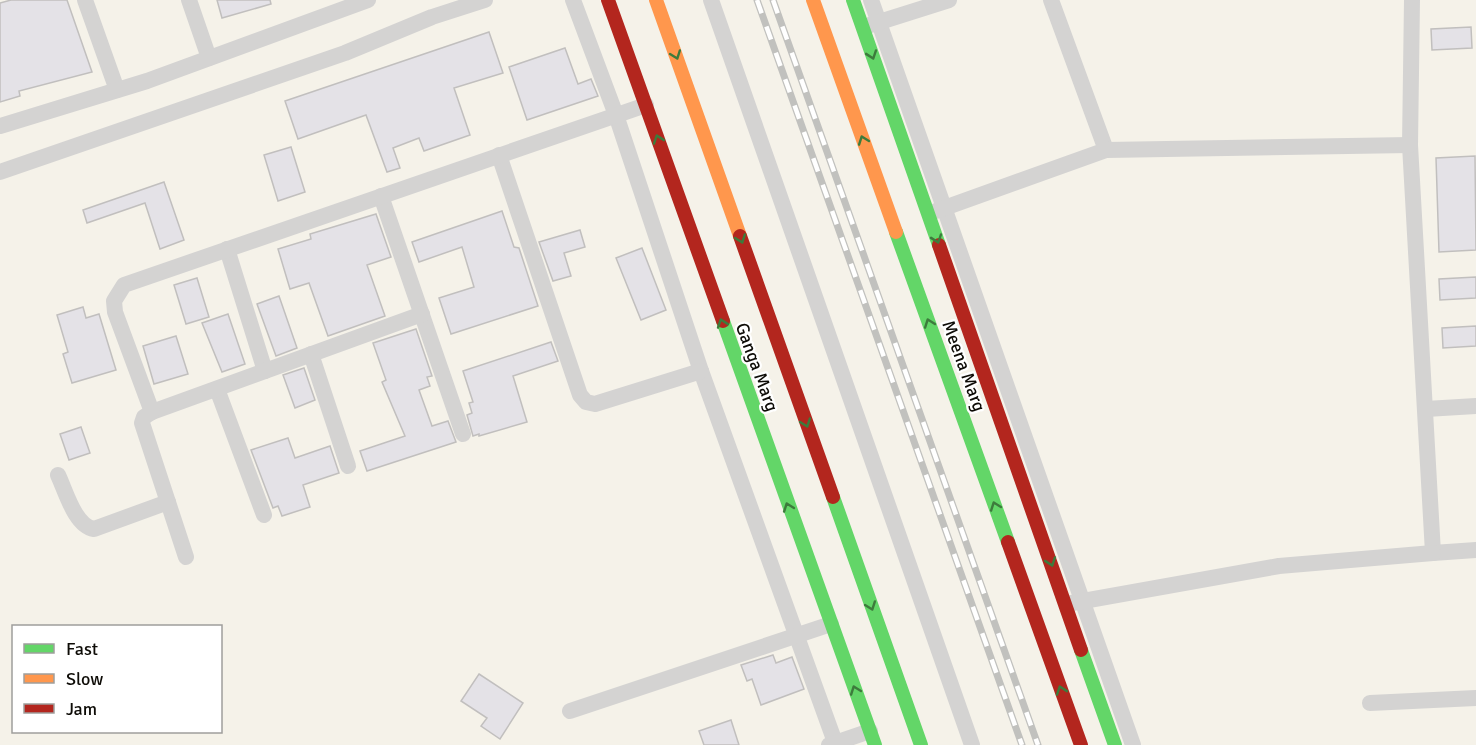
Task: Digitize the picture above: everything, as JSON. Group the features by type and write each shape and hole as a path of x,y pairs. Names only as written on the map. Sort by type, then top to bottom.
{"street":[{"path":"86,0 117,90"},
{"path":"189,0 209,58"},
{"path":"0,126 117,90 368,0"},
{"path":"573,0 616,115 700,370 833,744 872,738"},
{"name":"Ganga Marg","path":"609,0 872,738"},
{"name":"Ganga Marg","path":"656,0 921,745"},
{"path":"711,0 972,745"},
{"name":"Meena Marg","path":"813,0 827,39 911,221 1066,604 1115,745"},
{"name":"Meena Marg","path":"853,0 863,27 911,221 1081,745"},
{"path":"871,0 1133,745"},
{"path":"827,39 949,0"},
{"path":"1051,0 1107,150"},
{"path":"1412,0 1410,145 1433,553"},
{"path":"0,172 345,53 432,17 481,1"},
{"path":"152,412 115,312 114,301 124,285 646,105"},
{"path":"911,221 1107,150 1410,145"},
{"path":"499,155 580,395 586,402 595,404 700,370"},
{"path":"381,196 463,434"},
{"path":"227,249 265,371"},
{"path":"186,557 142,423 144,417 152,412 422,314"},
{"path":"311,354 348,466"},
{"path":"217,389 264,514"},
{"path":"1426,409 1476,406"},
{"path":"58,475 80,522 86,528 94,529 168,502"},
{"path":"1066,604 1279,566 1476,550"},
{"path":"570,711 831,624"},
{"path":"1370,703 1476,698"}],"building":[{"path":"11,0 67,0 92,72 19,91 20,96 0,102 0,3"},
{"path":"217,0 270,0 271,4 222,18"},
{"path":"1471,27 1472,48 1432,50 1431,29"},
{"path":"489,32 503,73 454,88 470,135 424,151 419,138 393,148 400,168 387,172 366,115 298,139 285,101"},
{"path":"565,48 578,84 591,79 598,96 527,120 509,67"},
{"path":"291,147 305,192 278,201 264,155"},
{"path":"1475,156 1476,250 1439,252 1436,158"},
{"path":"164,182 184,240 160,249 145,203 87,223 83,210"},
{"path":"502,211 514,247 519,248 538,306 451,334 439,298 474,287 462,247 419,262 412,242"},
{"path":"376,214 391,257 367,265 385,316 328,336 309,283 290,289 278,249 311,239 310,234"},
{"path":"580,230 585,247 564,253 571,276 553,281 539,242"},
{"path":"642,248 666,310 641,320 616,258"},
{"path":"1476,277 1476,298 1440,300 1439,279"},
{"path":"197,278 209,317 186,324 174,285"},
{"path":"279,296 297,348 276,356 257,304"},
{"path":"83,307 86,318 99,314 116,370 72,383 63,354 68,352 57,315"},
{"path":"228,314 245,364 222,372 202,323"},
{"path":"1476,326 1476,346 1443,348 1442,328"},
{"path":"416,329 432,376 427,377 430,386 419,390 432,426 448,421 456,442 367,471 360,451 405,436 382,382 386,380 373,343"},
{"path":"176,336 188,374 154,384 143,346"},
{"path":"551,342 558,361 513,376 527,422 473,436 467,415 472,413 469,403 473,402 463,371"},
{"path":"304,368 315,400 295,408 283,375"},
{"path":"81,427 90,453 69,460 60,434"},
{"path":"288,438 295,458 330,446 339,473 303,485 310,507 282,516 278,506 273,508 251,450"},
{"path":"773,655 776,663 792,657 804,689 761,705 752,679 747,681 741,665"},
{"path":"479,674 523,703 500,739 481,726 487,718 461,701"},
{"path":"731,720 739,745 704,745 699,731"}],"railway":[{"path":"757,0 1022,745"},
{"path":"773,0 1038,745"}],"traffic: fast":[{"path":"853,0 939,245"},
{"path":"896,232 1008,542"},
{"path":"723,321 875,745"},
{"path":"833,497 921,745"},
{"path":"1081,650 1115,745"}],"traffic: slow":[{"path":"656,0 740,236"},
{"path":"813,0 896,232"}],"traffic: jam":[{"path":"608,0 723,321"},
{"path":"740,236 833,497"},
{"path":"939,245 1081,650"},
{"path":"1008,542 1081,745"}]}
